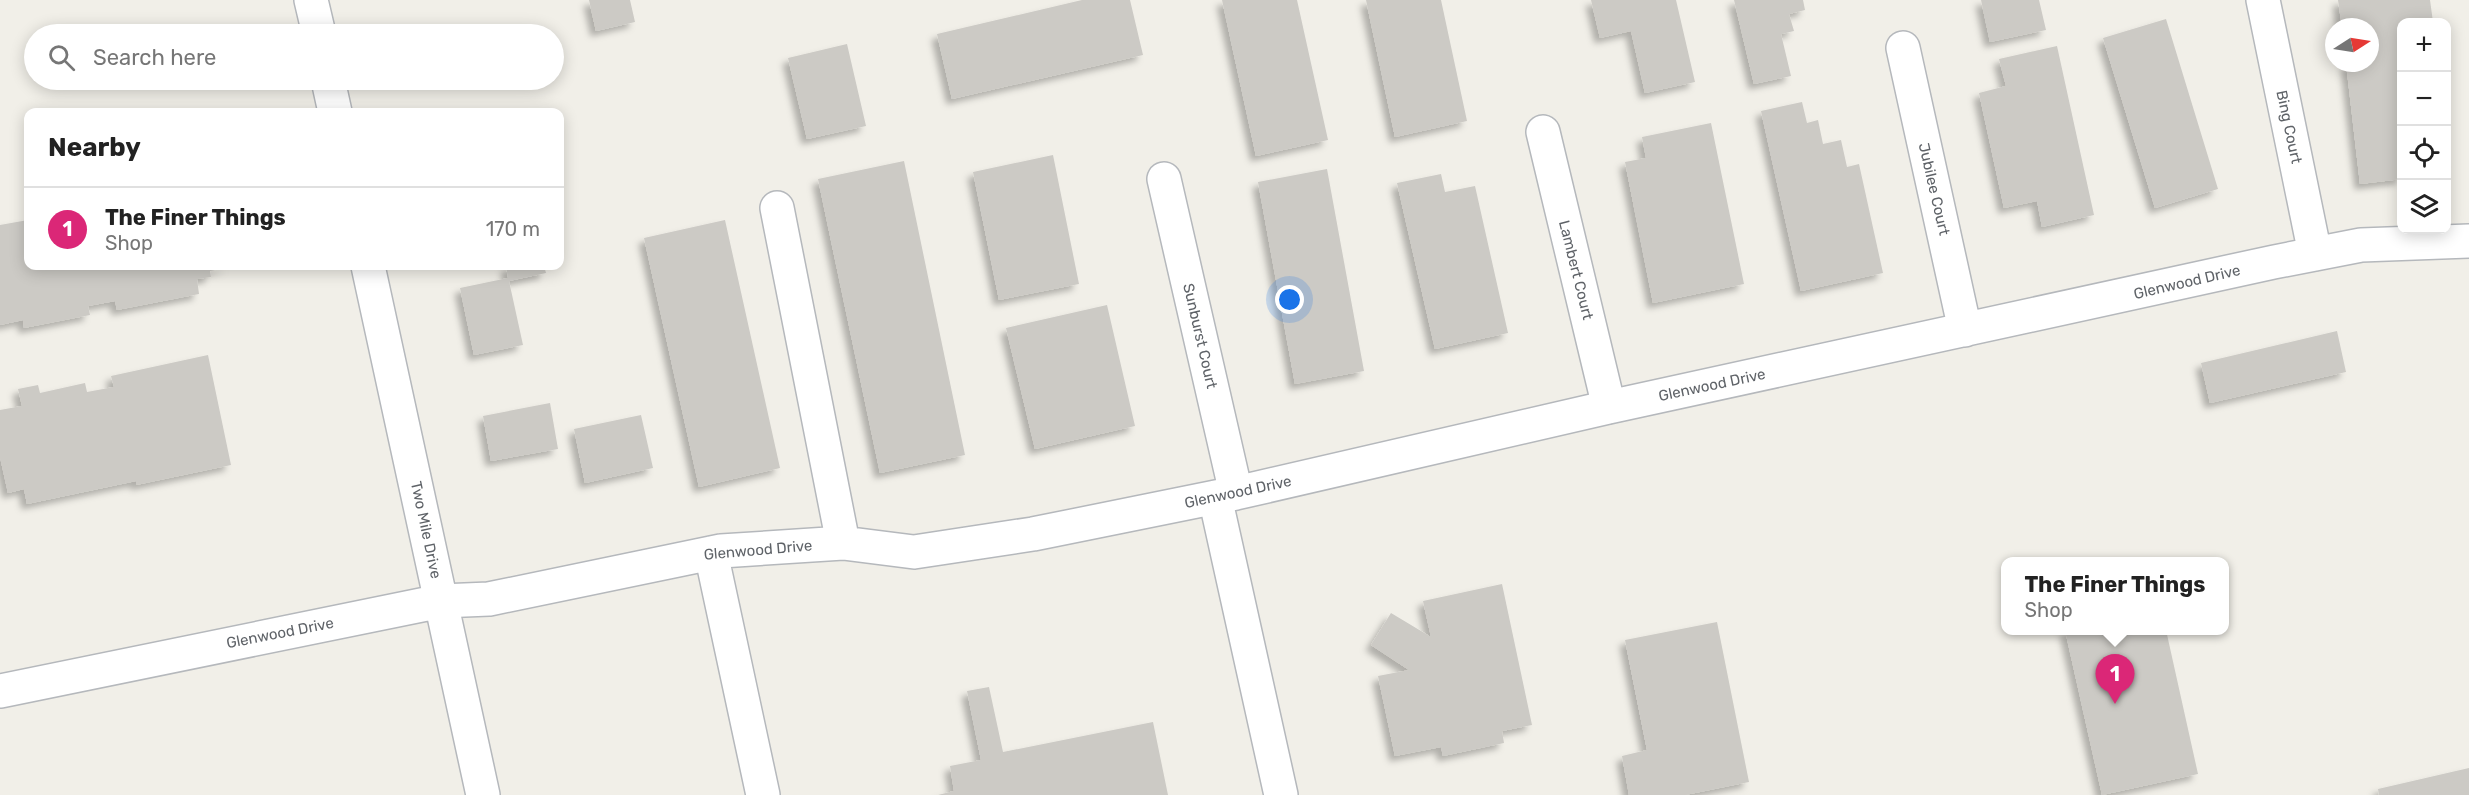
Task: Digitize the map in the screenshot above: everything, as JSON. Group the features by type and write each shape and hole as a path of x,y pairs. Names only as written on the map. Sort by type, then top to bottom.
{"street":[{"path":"311,0 317,24"},
{"name":"Bing Court","path":"2263,0 2315,254"},
{"name":"Jubilee Court","path":"1903,48 1965,330"},
{"path":"330,90 334,108"},
{"name":"Lambert Court","path":"1543,132 1609,407"},
{"name":"Sunburst Court","path":"1164,179 1226,495 1281,795"},
{"path":"777,208 843,543"},
{"name":"Glenwood Drive","path":"0,691 441,601 489,599 711,553 843,543 914,552 1034,534 1226,495 1609,407 2315,254 2361,245 2469,241"},
{"name":"Two Mile Drive","path":"369,270 483,795"},
{"path":"711,553 763,795"}],"building":[{"path":"589,0 630,0 635,22 596,31"},
{"path":"1082,0 1130,0 1143,55 952,99 937,34"},
{"path":"1222,0 1297,0 1328,140 1256,156"},
{"path":"1366,0 1441,0 1467,121 1395,137"},
{"path":"1591,0 1676,0 1695,82 1645,93 1631,31 1600,38"},
{"path":"1734,0 1803,0 1805,10 1789,14 1794,31 1781,34 1791,76 1754,84"},
{"path":"1981,0 2039,0 2046,30 1990,42"},
{"path":"2338,0 2430,0 2432,18 2397,18 2397,180 2360,184 2347,72 2379,72 2379,18 2341,18"},
{"path":"2166,19 2218,189 2155,208 2103,38"},
{"path":"847,44 866,126 807,139 788,58"},
{"path":"2057,46 2094,215 2042,227 2037,201 2004,208 1979,93 2006,86 1999,59"},
{"path":"1802,102 1807,123 1818,120 1823,144 1841,140 1847,167 1859,164 1883,273 1801,291 1761,111"},
{"path":"1711,123 1744,284 1653,303 1625,162 1646,158 1642,137"},
{"path":"1053,155 1079,284 999,300 973,172"},
{"path":"904,161 965,455 880,473 818,179"},
{"path":"1327,169 1364,371 1295,384 1258,182"},
{"path":"1441,174 1445,192 1475,186 1508,333 1435,349 1397,183"},
{"path":"725,220 780,468 699,487 644,238"},
{"path":"24,221 24,270 215,270 210,271 211,277 197,279 199,294 117,310 115,301 88,306 90,315 24,328 23,320 0,325 0,225"},
{"path":"507,270 545,270 546,273 509,281 523,345 474,355 460,288 508,278"},
{"path":"1107,305 1135,426 1035,449 1006,328"},
{"path":"2337,331 2346,372 2210,403 2201,363"},
{"path":"208,355 231,465 136,485 136,481 27,504 24,489 8,493 0,457 0,410 22,406 18,389 38,385 40,393 85,383 87,392 114,387 111,376"},
{"path":"550,403 558,449 491,461 483,416"},
{"path":"641,415 653,468 585,483 574,429"},
{"path":"1502,584 1532,725 1502,731 1504,743 1443,756 1441,747 1395,756 1378,676 1409,670 1371,645 1391,613 1431,637 1423,601"},
{"path":"1717,622 1749,782 1685,795 1629,795 1622,756 1647,750 1625,640"},
{"path":"2066,635 2167,635 2198,774 2102,795"},
{"path":"989,687 1003,752 1153,722 1168,795 938,795 954,791 950,766 981,760 967,691"},
{"path":"2469,768 2469,795 2379,795 2378,789"}],"place":[{"name":"The Finer Things","path":"2115,704"}]}
